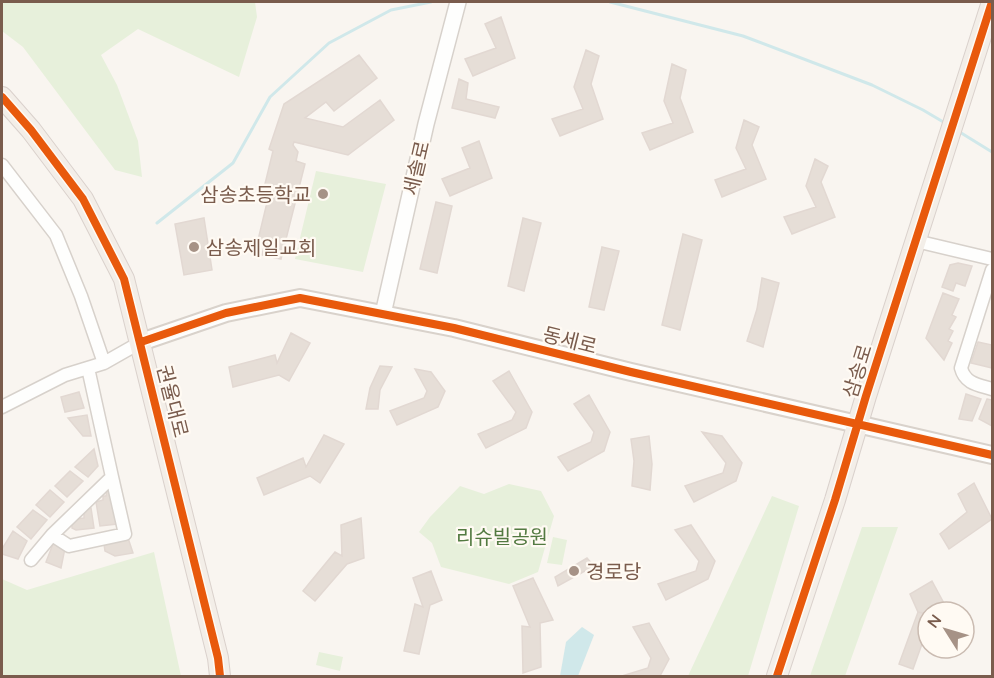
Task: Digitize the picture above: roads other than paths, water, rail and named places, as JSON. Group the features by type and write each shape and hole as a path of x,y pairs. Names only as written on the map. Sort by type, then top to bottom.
{"main road":[{"name":"삼송로","path":"777,676 993,2"},
{"name":"권율대로","path":"2,97 31,130 83,199 124,279 213,636 220,676"},
{"name":"동세로","path":"141,342 226,313 300,298 454,328 993,455"}],"street":[{"name":"세솔로","path":"383,314 426,124 458,2"},
{"path":"2,165 56,235 81,296 104,363"},
{"path":"916,242 993,259"},
{"path":"993,270 962,368 963,374 972,384 993,388"},
{"name":"권율대로","path":"2,407 64,375 104,363 141,342"},
{"path":"52,535 69,546 125,534 88,368"},
{"path":"31,560 52,535 112,477"}],"water":[{"path":"582,627 594,635 578,676 560,676 566,642"}],"waterway":[{"path":"157,223 233,163 270,97 329,43 391,10 431,2"},
{"path":"610,2 743,36 872,85 945,123"},
{"path":"958,131 992,152"}],"place":[{"name":"삼송초등학교","path":"323,194"},
{"name":"삼송제일교회","path":"194,247"},
{"name":"경로당","path":"574,571"}],"park label":[{"name":"리슈빌공원","path":"502,536"}]}
